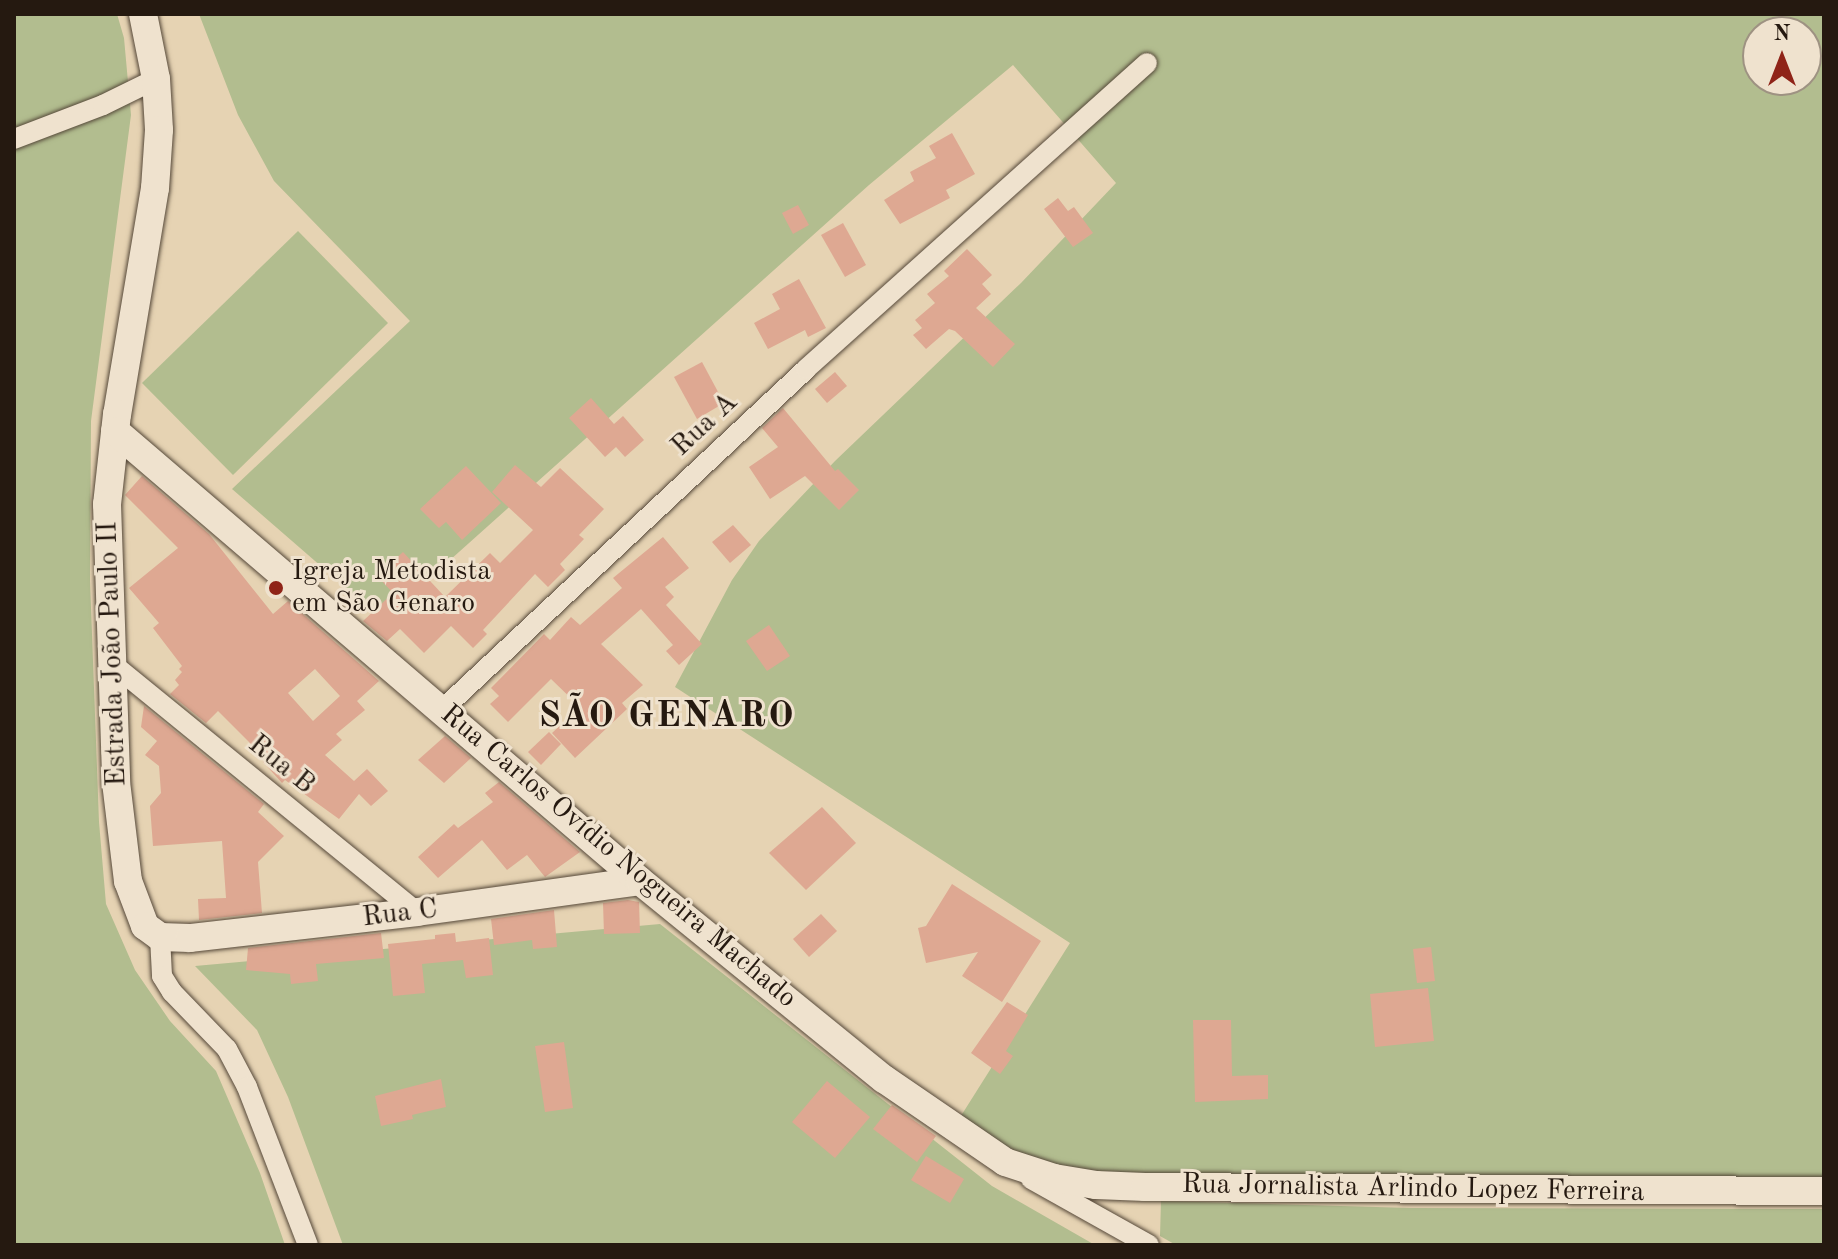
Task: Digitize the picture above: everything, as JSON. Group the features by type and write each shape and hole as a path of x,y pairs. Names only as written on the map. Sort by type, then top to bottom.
{"street":[{"name":"Estrada João Paulo II","path":"143,14 156,79 159,130 155,188 115,431 107,504 109,661 116,782 128,881 145,926 160,937"},
{"name":"Rua A","path":"443,709 806,369 1147,63"},
{"path":"14,139 103,105 156,79"},
{"name":"Rua Carlos Ovídio Nogueira Machado","path":"115,431 640,881 884,1079 1005,1162 1149,1245"},
{"name":"Rua B","path":"109,661 417,912"},
{"name":"Rua C","path":"160,937 190,938 417,912 640,881"},
{"path":"160,937 162,976 172,992 227,1049 252,1100 308,1245"},
{"name":"Rua Jornalista Arlindo Lopez Ferreira","path":"1005,1162 1054,1178 1121,1186 1824,1191"}],"green space":[{"path":"14,14 117,14 124,38 131,115 91,421 90,581 99,822 106,904 135,970 170,1021 216,1071 260,1173 285,1245 14,1245"},
{"path":"199,14 1824,14 1824,1177 1197,1177 1068,1170 1006,1149 959,1119 1070,943 675,687 732,580 759,541 835,461 1021,283 1116,183 1013,65 869,185 383,620 232,489 410,321 274,181 238,115"},
{"path":"298,231 388,323 233,475 142,383"},
{"path":"660,924 992,1186 1095,1245 343,1245 288,1097 257,1030 195,966"},
{"path":"1161,1201 1411,1208 1824,1209 1824,1245 1176,1245 1160,1236"}],"building":[{"path":"952,133 975,174 946,190 950,198 900,224 884,200 914,181 910,172 936,158 929,146"},
{"path":"1058,198 1068,211 1074,207 1093,233 1073,247 1044,209"},
{"path":"798,205 809,225 793,234 782,213"},
{"path":"843,223 866,265 845,277 821,235"},
{"path":"967,249 992,275 982,284 991,294 976,308 1015,344 993,367 955,331 949,329 926,349 913,335 922,328 915,320 935,303 927,294 949,276 944,271"},
{"path":"799,279 826,328 808,337 805,330 768,349 754,323 780,309 772,294"},
{"path":"702,362 724,403 697,419 674,377"},
{"path":"835,372 847,386 827,403 815,389"},
{"path":"591,398 614,424 623,416 644,440 625,457 616,447 605,457 569,418"},
{"path":"783,408 835,471 838,469 859,490 839,510 805,476 770,499 749,467 778,447 762,428"},
{"path":"515,465 541,487 560,468 604,509 579,535 584,539 560,564 565,570 548,587 535,574 483,630 487,634 473,648 451,626 424,653 400,629 387,641 363,621 393,593 377,576 403,552 445,597 490,553 500,563 533,530 492,492"},
{"path":"466,466 501,503 462,540 446,522 439,528 420,509"},
{"path":"142,476 209,534 273,614 288,601 379,681 357,701 365,710 336,734 342,740 325,755 354,781 367,769 388,791 371,806 359,794 339,819 285,780 282,783 263,762 266,759 218,711 206,723 170,694 179,685 175,680 182,672 179,669 182,666 153,628 159,623 129,588 178,548 125,495","holes":["315,669 340,696 313,721 288,693"]},
{"path":"733,525 751,545 730,563 712,542"},
{"path":"663,537 689,568 665,587 674,597 666,605 702,644 679,665 666,651 673,645 641,609 601,644 643,685 622,703 627,709 575,758 552,733 580,707 551,679 508,722 490,704 499,696 491,688 544,634 550,640 571,617 580,625 622,588 613,578"},
{"path":"769,625 790,656 767,671 746,641"},
{"path":"144,706 264,804 258,812 284,836 258,862 262,913 199,920 198,899 226,898 222,841 153,846 150,806 161,793 159,766 145,755 157,741 141,727"},
{"path":"549,732 561,744 541,765 528,752"},
{"path":"445,736 471,758 444,783 418,760"},
{"path":"499,782 580,852 545,877 527,855 507,870 482,840 438,878 418,857 454,824 458,828 493,802 485,793"},
{"path":"822,807 856,843 806,890 769,853"},
{"path":"952,884 1041,941 1002,1002 962,976 978,952 926,963 918,928 926,926"},
{"path":"639,902 640,933 604,934 603,903"},
{"path":"554,910 557,947 533,949 532,940 494,945 491,919"},
{"path":"821,914 837,931 809,957 793,939"},
{"path":"381,933 384,958 316,964 318,981 291,984 290,974 246,970 248,948"},
{"path":"455,933 456,942 489,938 493,975 466,978 463,960 422,964 425,993 393,996 388,944 435,939 435,935"},
{"path":"1431,947 1435,981 1417,983 1413,949"},
{"path":"1428,988 1434,1041 1375,1047 1370,994"},
{"path":"1007,1002 1028,1015 1006,1051 1013,1056 1000,1074 971,1053"},
{"path":"1193,1020 1231,1020 1232,1076 1268,1075 1268,1099 1195,1102"},
{"path":"564,1042 573,1108 545,1112 535,1046"},
{"path":"441,1079 446,1107 381,1126 375,1096"},
{"path":"827,1081 870,1117 835,1158 792,1122"},
{"path":"892,1105 936,1136 917,1162 873,1129"},
{"path":"926,1156 964,1179 950,1203 911,1180"}],"place":[{"name":"Igreja Metodista em São Genaro","path":"276,588"}],"district":[{"name":"SÃO GENARO","path":"667,718"}]}
